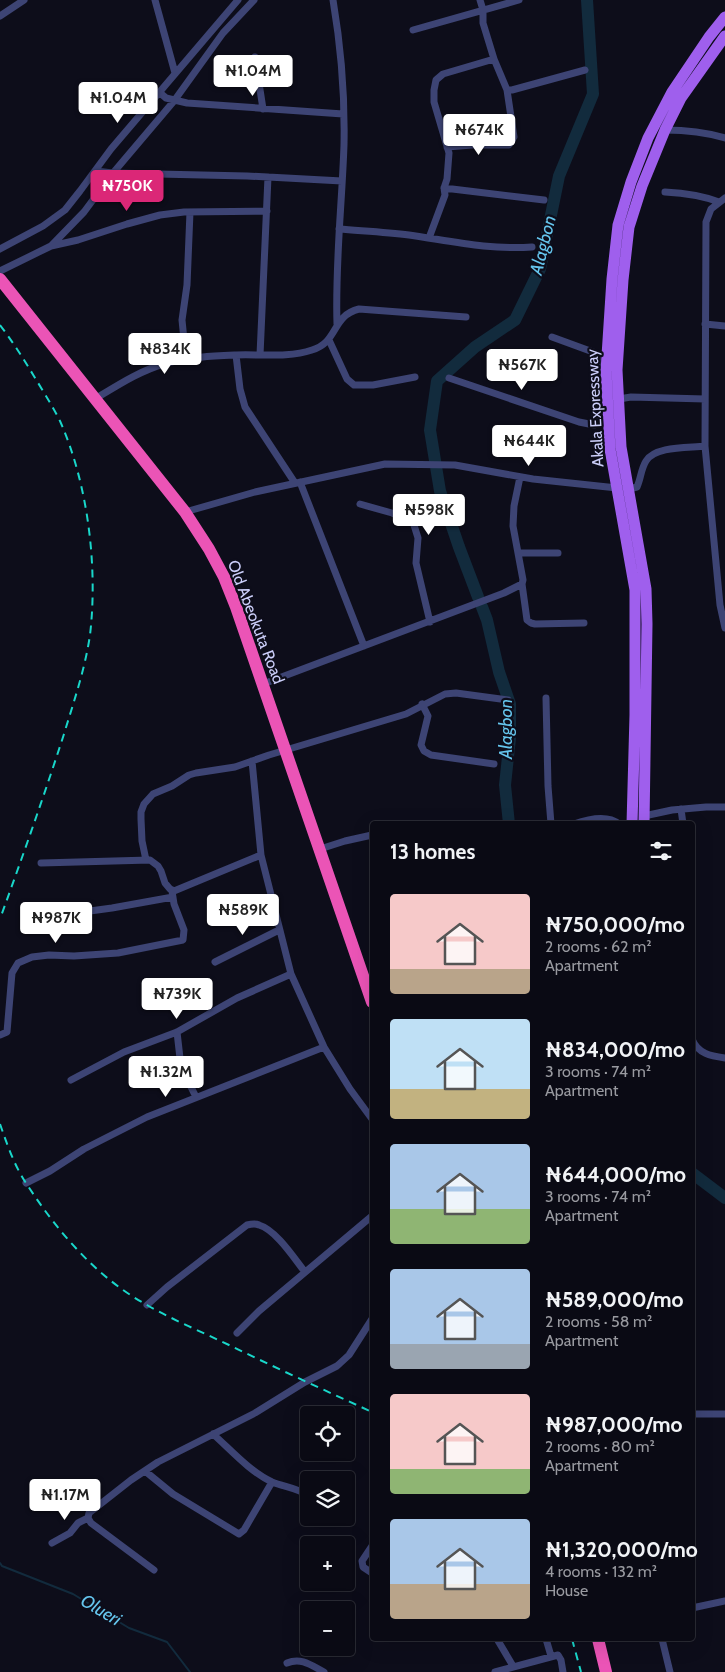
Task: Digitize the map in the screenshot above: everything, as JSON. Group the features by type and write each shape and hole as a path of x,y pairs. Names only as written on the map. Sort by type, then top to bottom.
{"highway":[{"name":"Old Abeokuta Road","path":"0,279 185,512 209,549 224,577 286,750 370,996"},
{"path":"598,1641 606,1672"}],"main road":[{"name":"Akala Expressway","path":"632,821 635,715 635,590 623,488 617,370 618,225 631,182 648,138 672,92 725,17"},
{"name":"Akala Expressway","path":"644,820 646,589 623,488 610,449 606,371 617,280 629,227 642,186 665,130 682,98 725,36"}],"street":[{"path":"0,16 24,0"},
{"path":"155,0 175,73"},
{"path":"0,248 43,226 56,217 80,191 111,149 238,0"},
{"path":"51,246 84,212 113,173 174,100 223,33 254,0"},
{"path":"333,0 342,71 343,114 342,182 336,294 337,324"},
{"path":"447,147 509,145 514,138 507,90 494,59 483,23 483,10 480,0"},
{"path":"413,30 519,0"},
{"path":"255,57 263,109"},
{"path":"428,238 444,195 449,153 434,102 436,80 443,74 494,59"},
{"path":"507,90 585,70"},
{"path":"159,92 166,98 187,103 343,114"},
{"path":"665,130 691,131 725,138"},
{"path":"95,170 113,173 268,177 342,182"},
{"path":"260,355 268,177"},
{"path":"444,188 544,200"},
{"path":"665,192 687,193 722,200"},
{"path":"722,200 711,208 706,222 704,446 725,628"},
{"path":"0,271 51,246 170,213 267,211"},
{"path":"186,360 182,320 187,285 190,212"},
{"path":"340,229 407,234 507,249 532,247"},
{"path":"95,398 128,379 168,362 236,355 288,355 311,351 329,340 337,324 346,313 359,309 466,317"},
{"path":"705,324 725,326"},
{"path":"552,337 593,352 597,356 597,402 594,425"},
{"path":"329,340 347,379 354,385 372,385 415,377"},
{"path":"236,355 240,389 245,407 298,483 364,646"},
{"path":"449,378 579,422 609,427"},
{"path":"619,399 631,397 705,399"},
{"path":"185,512 238,496 385,464 455,465 520,477 623,488 637,486 647,459 656,452 704,446"},
{"path":"520,477 513,520 527,620 535,624 584,623"},
{"path":"360,504 392,513 411,521 414,525 418,538 416,563 430,622"},
{"path":"518,553 558,553"},
{"path":"263,684 430,622 522,584"},
{"path":"146,860 142,840 141,812 144,804 153,794 196,773 235,767 406,714 422,704 450,693 508,700"},
{"path":"546,698 551,821"},
{"path":"422,704 428,716 422,745 424,751 431,754 494,764"},
{"path":"252,761 261,855 291,974 324,1047 350,1089 370,1116"},
{"path":"644,820 681,809 725,808"},
{"path":"681,809 683,821"},
{"path":"583,821 606,818 617,821"},
{"path":"320,849 370,835"},
{"path":"68,914 112,908 172,894 261,855"},
{"path":"0,1035 7,1032 12,973 18,963 40,956 118,952 181,941 184,938 184,930 172,894 158,866 150,860 41,863"},
{"path":"215,962 280,930"},
{"path":"71,1080 124,1052 177,1032 237,998 291,974"},
{"path":"177,1032 181,1067 196,1097"},
{"path":"695,1044 703,1053 725,1058"},
{"path":"26,1183 84,1149 147,1117 324,1047"},
{"path":"237,1333 258,1311 370,1218"},
{"path":"147,1305 247,1225 259,1225 274,1234 305,1272"},
{"path":"52,1543 70,1533 78,1523 88,1518 89,1513 94,1508 158,1462 255,1413 305,1382 337,1366 348,1355 370,1322"},
{"path":"695,1414 725,1414"},
{"path":"213,1434 258,1474 272,1482 300,1490"},
{"path":"145,1471 173,1494 239,1534 244,1530 272,1482"},
{"path":"88,1518 91,1523 154,1570"},
{"path":"370,1549 362,1562 363,1567 370,1572"},
{"path":"695,1607 725,1601"},
{"path":"499,1641 513,1666"},
{"path":"547,1641 551,1656"},
{"path":"662,1641 670,1672"},
{"path":"495,1672 558,1655 560,1656 563,1672"},
{"path":"287,1663 299,1660 324,1672"}],"waterway":[{"name":"Alagbon","path":"478,597 440,491 430,430 437,381 475,347 515,320 540,269 559,176 593,94 587,0"},
{"name":"Alagbon","path":"482,607 487,620 499,672 510,704 510,738 505,785 509,821"},
{"name":"Alagbon","path":"695,1175 725,1198"},
{"name":"Olueri","path":"0,1563 2,1566 73,1594 129,1628 167,1642 190,1672"}],"railway":[{"path":"0,325 52,406 70,445 78,471 89,526 93,582 90,635 79,685 49,780 0,919"},
{"path":"0,1124 18,1169 38,1201 79,1252 111,1281 128,1294 167,1316 370,1411"},
{"path":"573,1641 581,1672"}]}
